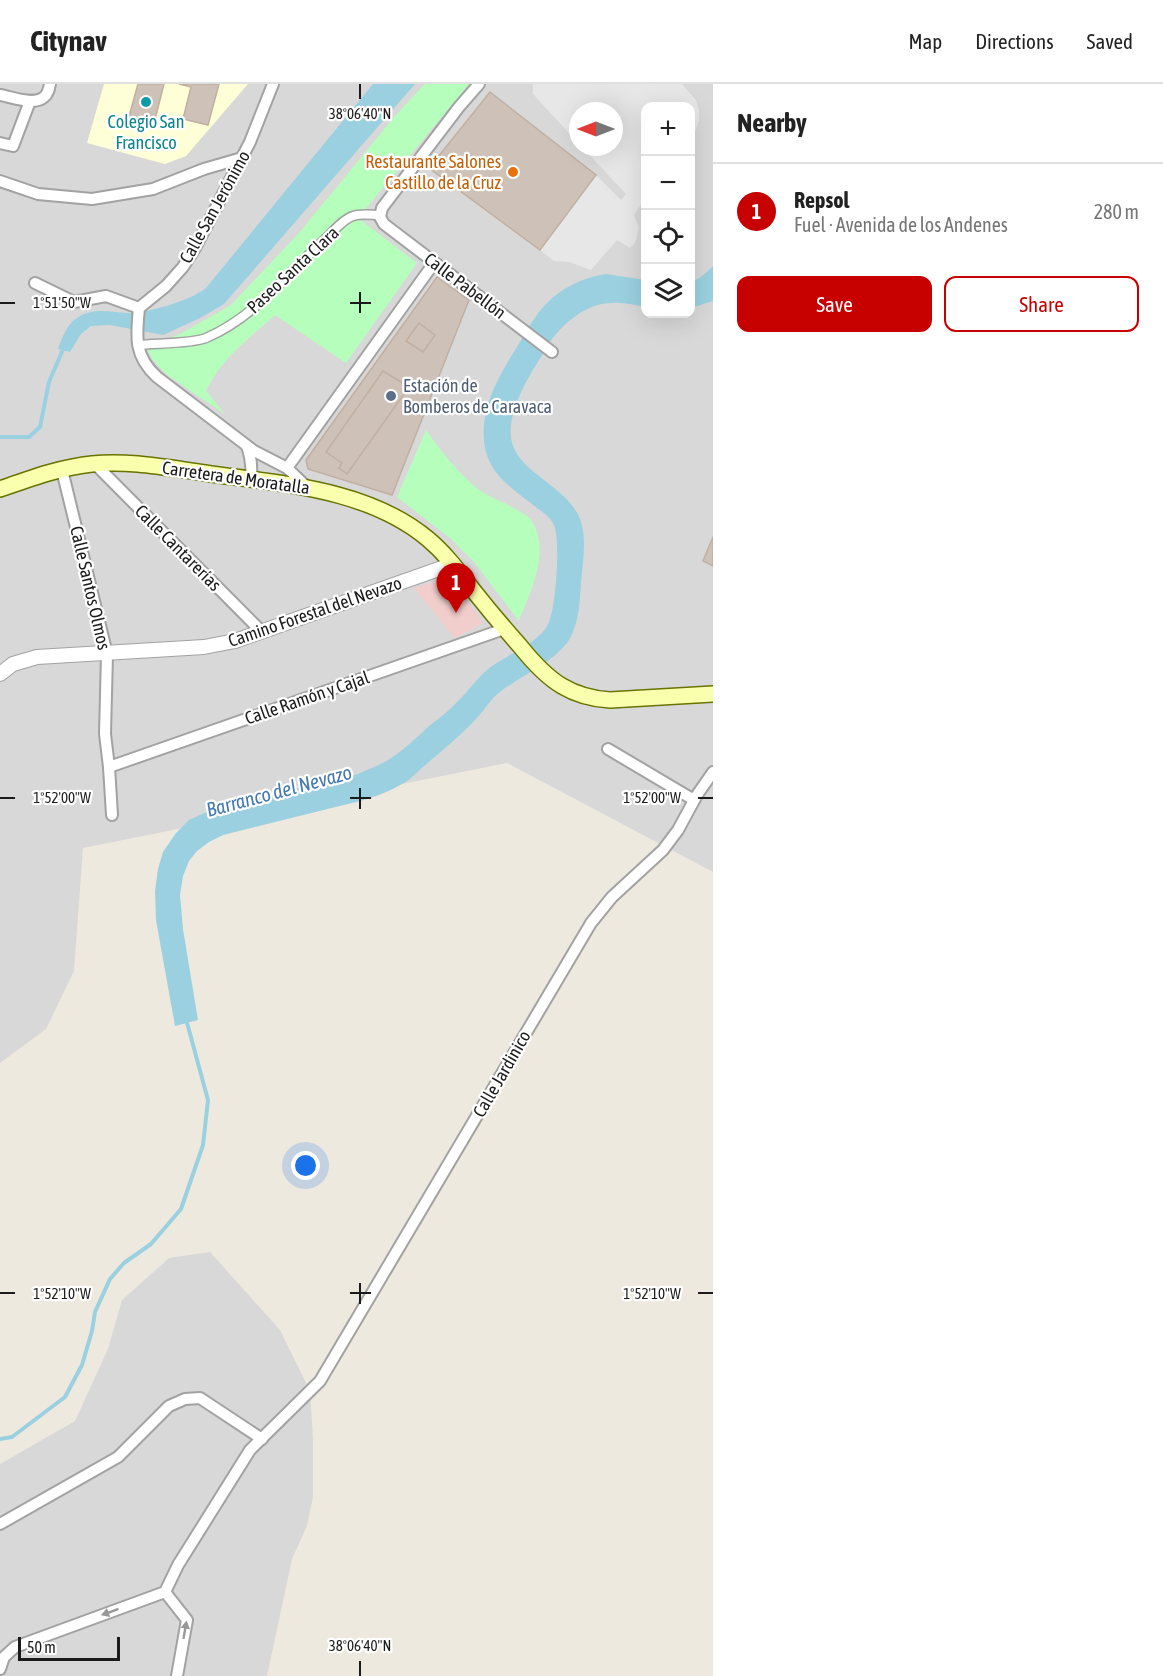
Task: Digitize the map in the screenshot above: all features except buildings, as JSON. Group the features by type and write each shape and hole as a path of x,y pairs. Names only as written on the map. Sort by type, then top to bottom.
{"main road":[{"name":"Carretera de Moratalla","path":"0,489 94,463 140,465 251,476 361,502 392,516 428,539 453,564 508,633 548,676 562,686 576,693 602,699 622,700 713,694"}],"street":[{"path":"0,95 30,101 40,100 46,96 50,84"},
{"name":"Calle San Jerónimo","path":"139,310 166,286 183,267 195,248 250,142 273,84"},
{"path":"380,216 382,208 459,106 479,84"},
{"path":"0,143 13,147 30,101"},
{"path":"0,181 38,194 92,199 153,189 204,169 242,158"},
{"name":"Paseo Santa Clara","path":"138,345 204,339 242,317 274,290 315,248 351,216 365,214 380,216"},
{"name":"Calle Pabellón","path":"380,216 384,224 552,352"},
{"path":"287,468 434,263"},
{"path":"35,283 74,302 106,296 139,310 138,345 142,360 149,370 247,446 287,468 309,489"},
{"path":"247,446 251,476"},
{"path":"251,476 255,463 269,459"},
{"name":"Calle Cantarerías","path":"94,463 262,632"},
{"path":"276,483 289,481 291,474 287,468"},
{"name":"Calle Santos Olmos","path":"62,470 107,654 105,734 112,815"},
{"name":"Camino Forestal del Nevazo","path":"0,674 13,664 28,659 204,647 234,641 453,564"},
{"name":"Calle Ramón y Cajal","path":"109,767 508,633"},
{"path":"608,748 694,800"},
{"name":"Calle Jardinico","path":"165,1592 178,1565 250,1450 320,1381 591,923 612,897 663,850 678,830 694,800 713,772"},
{"path":"0,1524 118,1457 169,1406 185,1399 200,1398 262,1439"},
{"path":"0,1669 4,1657 15,1647 165,1592 187,1620 177,1676"}],"shaded area":[{"path":"0,84 713,84 713,872 507,763 83,848 74,971 46,1029 0,1063"},
{"path":"104,84 248,84 186,156 165,164 87,143"},
{"path":"533,84 682,84 696,100 699,120 695,131 695,102 641,102 641,205 634,215 639,228 635,243 630,248 617,240 591,270 569,262 554,261 540,250 596,175 621,200 626,194 590,156 623,156 623,102 569,102 569,133 533,94"},
{"path":"451,577 483,623 455,638 414,588"},
{"path":"210,1252 280,1330 310,1391 313,1497 307,1526 292,1559 267,1676 0,1676 0,1464 75,1421 108,1349 122,1300 169,1258"}],"green space":[{"path":"425,84 469,84 358,218 417,263 346,363 275,315 228,358 206,391 225,414 167,375 152,359 147,348 182,333 231,305 299,233 395,116"},
{"path":"426,430 448,460 474,486 523,513 533,523 540,547 539,560 533,585 519,621 474,562 450,538 397,497"}],"water":[{"path":"373,84 415,84 224,304 163,335 110,325 91,326 81,334 70,352 58,349 73,321 89,312 146,311 180,302 206,288"},
{"path":"713,266 713,301 695,307 695,280"},
{"path":"606,274 641,279 641,306 620,303 594,306 578,314 564,326 552,339 524,386 513,412 511,425 511,438 522,461 574,507 582,526 584,550 579,606 571,636 551,659 494,697 462,733 405,782 387,792 360,801 223,835 197,851 189,861 183,876 180,895 183,929 198,1020 175,1026 156,920 155,891 163,852 176,833 189,820 213,809 358,774 383,763 401,751 451,708 488,669 538,637 549,622 554,603 556,575 555,528 548,516 507,484 494,469 486,452 484,422 498,380 535,317 552,298 573,284"}],"waterway":[{"path":"0,437 29,437 40,427 49,382 64,347"},
{"name":"Barranco del Nevazo","path":"0,1439 12,1437 65,1397 82,1365 95,1312 110,1279 124,1263 151,1244 181,1209 203,1145 208,1100 186,1019"}],"place":[{"name":"Colegio San Francisco","path":"146,102"},
{"name":"Restaurante Salones Castillo de la Cruz","path":"513,172"},
{"name":"Estación de Bomberos de Caravaca","path":"391,396"},
{"name":"Repsol","path":"456,613"}]}
